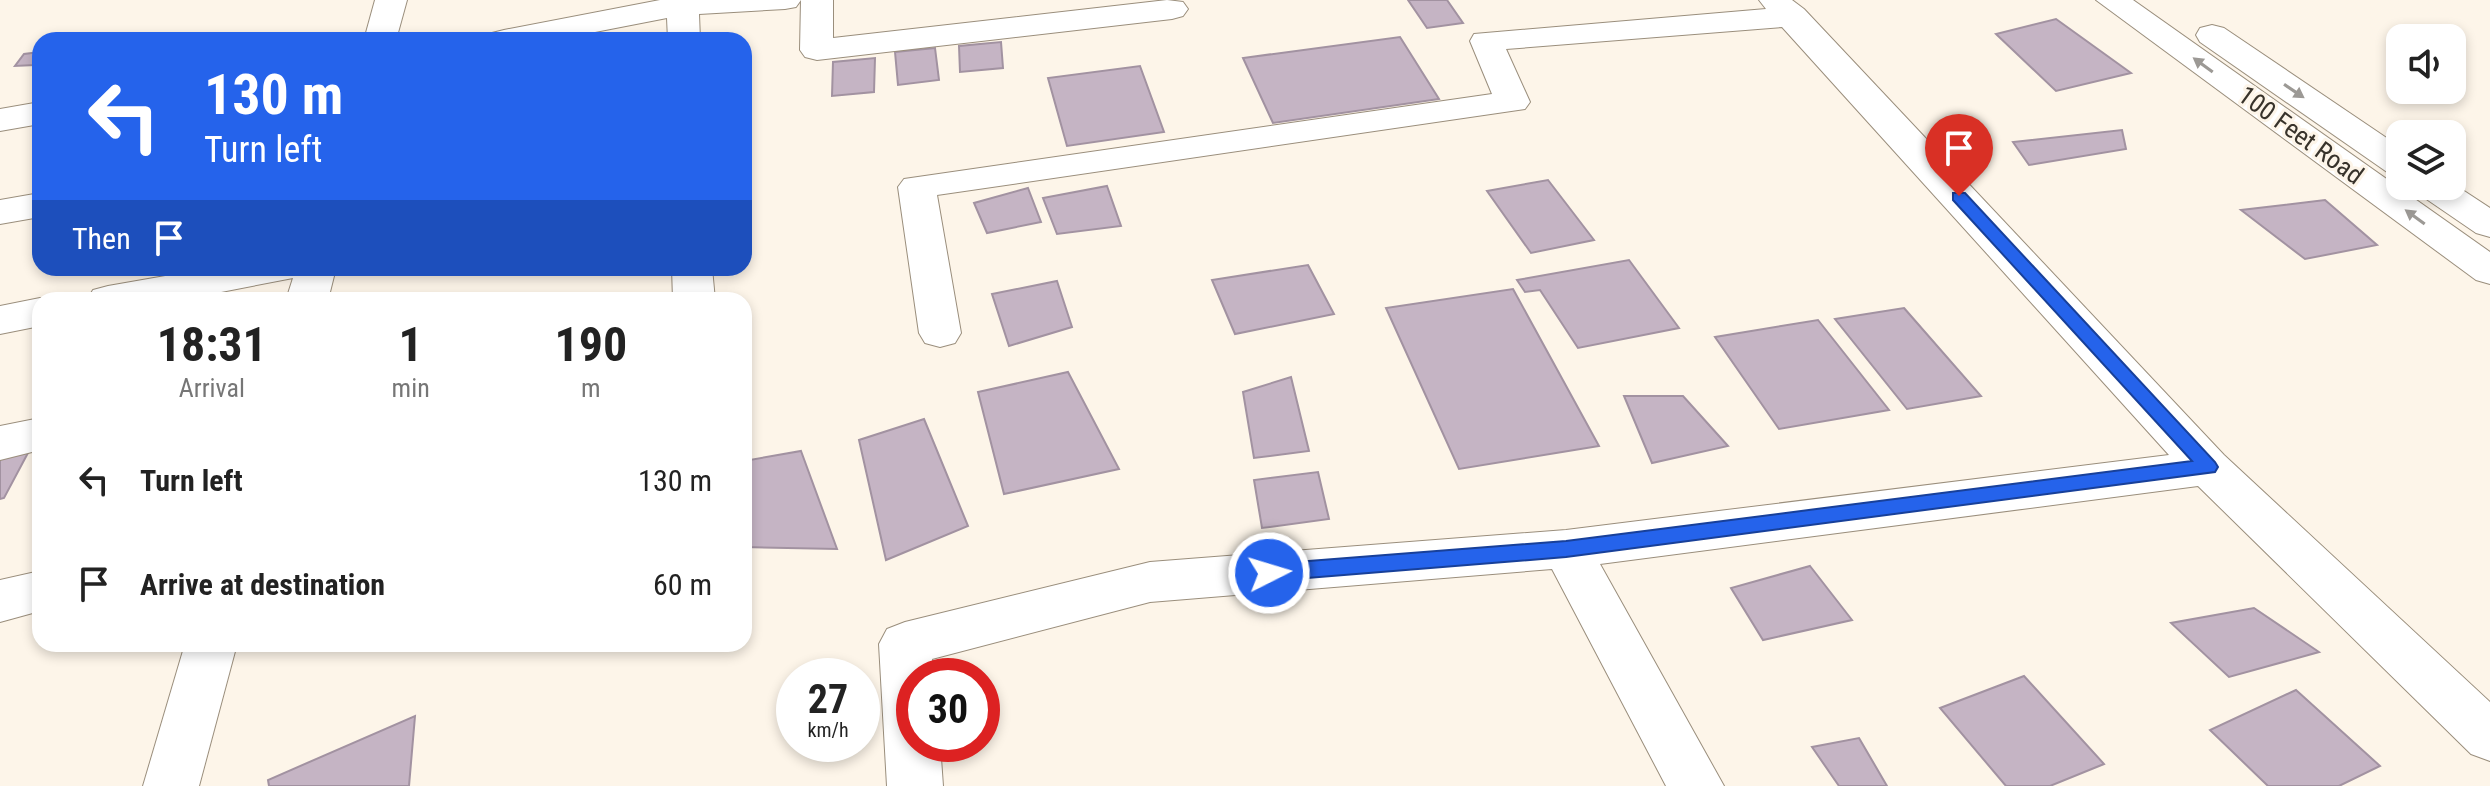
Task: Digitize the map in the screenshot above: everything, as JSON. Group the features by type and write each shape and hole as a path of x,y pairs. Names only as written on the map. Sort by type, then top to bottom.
{"street":[{"path":"382,32 391,0"},
{"path":"545,32 683,5 785,0"},
{"path":"817,0 817,50 1172,9"},
{"name":"100 Feet Road","path":"2112,0 2490,271"},
{"path":"2160,0 2386,154"},
{"path":"683,5 684,32"},
{"path":"940,333 917,187 1513,102 1486,41 1784,8 2208,467 2490,737"},
{"path":"0,120 32,114"},
{"path":"2453,200 2490,225"},
{"path":"0,212 32,206"},
{"path":"152,292 239,276"},
{"path":"0,320 32,314"},
{"path":"0,443 32,436"},
{"path":"915,786 905,644 1150,582 1566,549 2208,467"},
{"path":"1566,549 1696,786"},
{"path":"0,601 32,593"},
{"path":"171,786 209,652"}],"building":[{"path":"1408,0 1447,0 1463,23 1427,28"},
{"path":"2056,19 2131,73 2056,91 1996,34"},
{"path":"1400,37 1439,99 1273,123 1243,58"},
{"path":"1001,42 1003,68 960,72 959,46"},
{"path":"935,48 939,80 898,85 895,52"},
{"path":"32,53 32,65 15,66 24,54"},
{"path":"875,58 874,92 832,96 833,62"},
{"path":"1140,66 1164,132 1067,146 1048,78"},
{"path":"2122,130 2126,149 2029,165 2013,142"},
{"path":"1548,180 1594,240 1531,253 1487,191"},
{"path":"1107,186 1121,226 1057,234 1043,198"},
{"path":"1028,188 1041,222 987,233 974,203"},
{"path":"2325,200 2377,245 2305,259 2241,210"},
{"path":"1629,260 1679,328 1578,348 1540,290 1525,292 1517,280"},
{"path":"1308,265 1334,314 1235,334 1212,280"},
{"path":"1057,281 1072,327 1009,346 992,294"},
{"path":"1513,289 1599,446 1459,469 1386,308"},
{"path":"1904,308 1981,396 1907,409 1835,319"},
{"path":"1818,320 1889,410 1779,429 1715,337"},
{"path":"1068,372 1119,469 1004,494 978,392"},
{"path":"1291,377 1309,451 1254,458 1243,392"},
{"path":"1624,396 1683,396 1728,446 1652,463"},
{"path":"924,419 968,526 886,560 859,440"},
{"path":"29,451 4,498 0,499 0,455"},
{"path":"801,451 837,549 752,547 752,460"},
{"path":"1318,472 1329,519 1262,528 1254,480"},
{"path":"1810,566 1852,620 1763,640 1731,588"},
{"path":"2254,608 2319,652 2229,677 2171,623"},
{"path":"2024,676 2104,764 2050,786 2006,786 1940,708"},
{"path":"2296,690 2380,766 2339,786 2268,786 2210,730"},
{"path":"415,716 409,786 269,786 268,780"},
{"path":"1859,738 1887,786 1839,786 1812,747"}],"route":[{"path":"1269,573 1566,549 2208,467 1959,196"}]}
